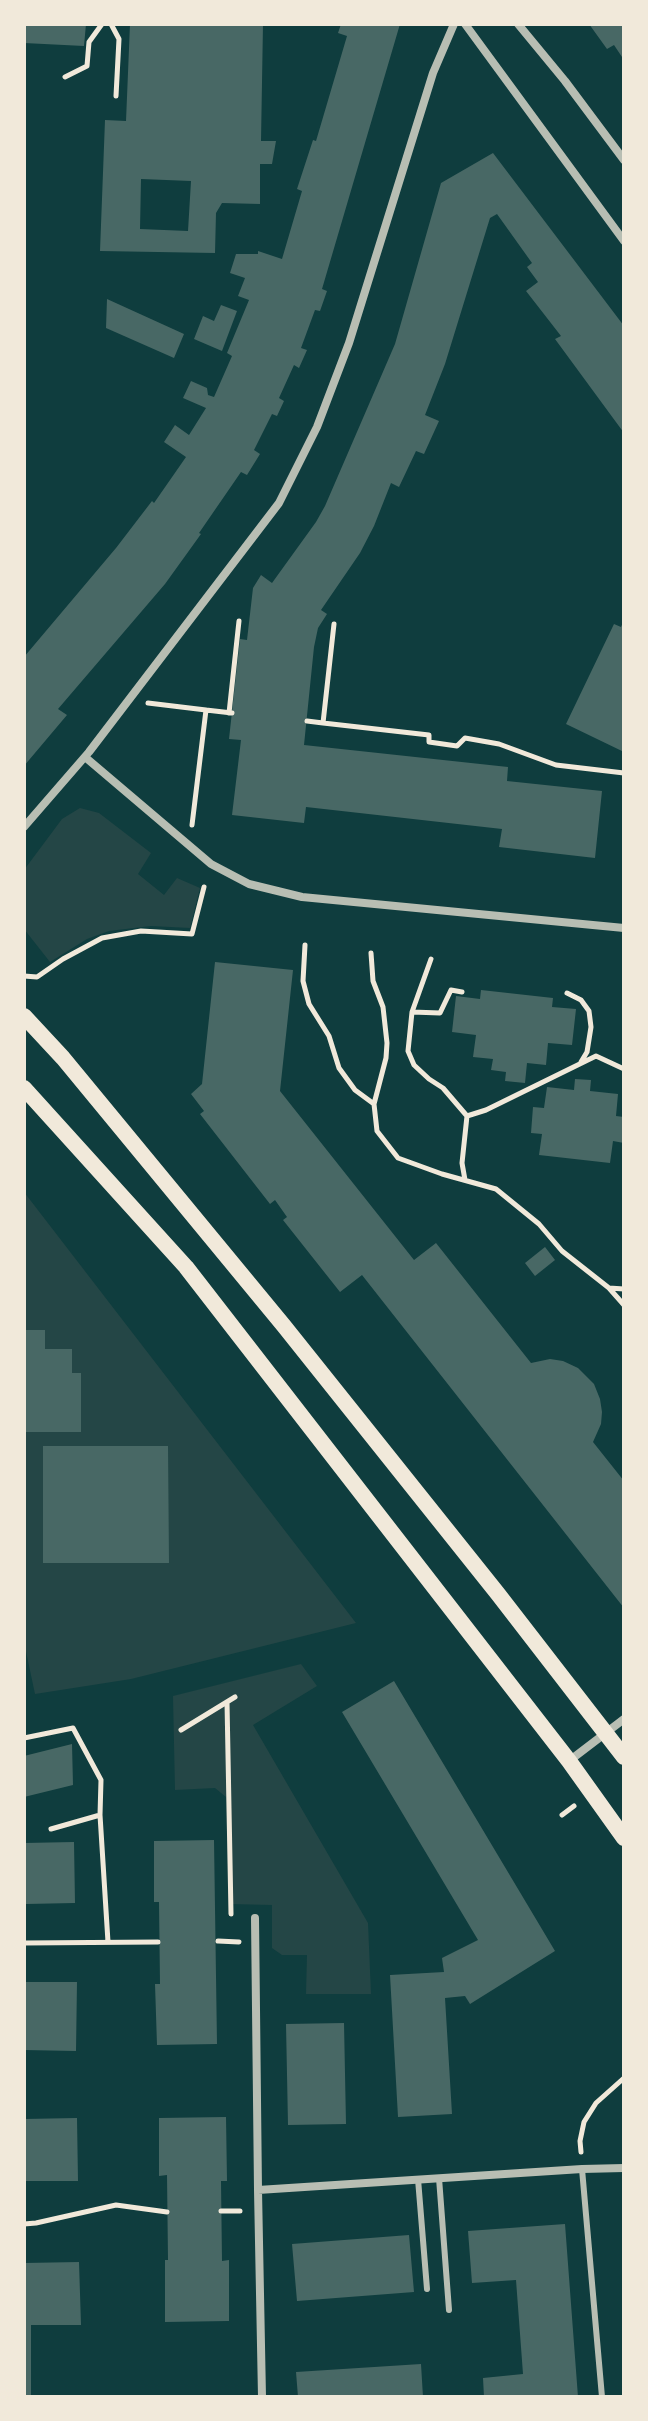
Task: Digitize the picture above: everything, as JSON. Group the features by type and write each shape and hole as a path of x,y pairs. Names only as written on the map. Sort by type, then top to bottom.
{"main road":[{"path":"24,1016 63,1058 284,1326 624,1757"},
{"path":"24,1088 186,1267 569,1761 624,1838"}],"street":[{"path":"24,827 85,757 279,503 317,427 349,343 433,73 454,24"},
{"path":"465,24 624,241"},
{"path":"518,24 624,160"},
{"path":"85,757 211,864 249,884 302,897 624,928"},
{"path":"569,1761 624,1719"},
{"path":"255,1918 262,2397"},
{"path":"258,2190 624,2168"}],"lane":[{"path":"582,2169 602,2397"},
{"path":"439,2178 449,2310"},
{"path":"418,2179 427,2289"}],"path":[{"path":"65,77 87,66 89,42 102,24"},
{"path":"111,24 119,39 116,96"},
{"path":"129,701 231,713 239,621"},
{"path":"323,723 334,624"},
{"path":"190,846 206,710"},
{"path":"307,721 429,735 429,742 457,746 465,738 499,744 556,765 624,773"},
{"path":"24,976 37,977 102,938 141,931 192,934 204,887"},
{"path":"305,945 303,981 309,1004 329,1036 339,1068 355,1090 374,1104"},
{"path":"371,953 373,981 383,1007 387,1043 374,1104 377,1131 398,1158 496,1189 539,1224 562,1251 609,1288 624,1305"},
{"path":"431,959 412,1012 408,1051 414,1065 443,1088 467,1116 462,1163 465,1180"},
{"path":"412,1012 440,1013 451,990 462,992"},
{"path":"567,993 581,1000 589,1011 591,1027 587,1052 581,1063"},
{"path":"467,1116 486,1110 596,1056 624,1069"},
{"path":"609,1288 624,1289"},
{"path":"181,1730 235,1697"},
{"path":"227,1702 231,1914"},
{"path":"24,1738 73,1728 101,1780 100,1815 108,1942"},
{"path":"51,1829 100,1815"},
{"path":"24,1943 158,1942"},
{"path":"582,2169 580,2141 584,2122 596,2103 624,2078"},
{"path":"24,2224 116,2205 167,2212"}],"shaded area":[{"path":"80,808 99,813 151,853 138,874 164,895 177,878 200,888 190,928 151,926 109,931 87,939 50,962 24,929 24,870 62,819"},
{"path":"24,1192 356,1623 131,1679 35,1694 24,1642"},
{"path":"301,1664 317,1686 253,1725 368,1923 371,1994 306,1994 307,1955 282,1955 272,1948 272,1905 229,1904 226,1797 215,1788 175,1790 173,1696"}],"building":[{"path":"24,24 86,24 84,46 24,43"},
{"path":"130,24 263,24 261,141 276,141 272,164 260,164 260,204 222,203 216,213 215,253 100,251 105,120 126,121","holes":["141,179 191,181 188,231 140,229"]},
{"path":"341,24 400,24 322,289 327,291 320,311 315,310 301,348 307,350 299,368 294,365 279,398 284,401 277,416 272,414 254,450 260,454 247,475 241,472 165,584 58,709 67,715 24,766 24,657 152,501 154,503 186,457 164,442 175,425 189,435 206,408 183,398 191,381 207,388 208,395 214,397 232,356 227,353 249,300 238,296 245,278 230,273 236,254 258,254 258,251 282,259 302,191 297,189 313,140 316,141 347,36 338,33"},
{"path":"589,24 624,24 624,60 614,45 607,49"},
{"path":"493,153 624,326 624,433 555,339 561,336 526,291 538,282 527,267 532,263 497,214 490,218 445,364 425,415 439,421 424,454 416,451 399,487 391,483 360,553 321,610 327,614 318,628 314,647 304,745 508,767 507,781 602,791 595,858 499,847 502,829 306,807 304,823 232,815 241,740 229,739 240,639 247,640 253,588 261,575 272,583 325,506 395,344 441,183"},
{"path":"107,299 184,334 174,358 106,328"},
{"path":"221,305 237,311 222,351 194,339 203,316 214,321"},
{"path":"624,620 624,752 566,724 614,624 621,627"},
{"path":"215,962 293,970 280,1091 414,1260 436,1243 531,1363 550,1359 563,1361 578,1368 594,1384 602,1412 601,1424 593,1442 624,1481 624,1608 362,1275 340,1292 283,1220 287,1217 275,1200 270,1204 200,1114 204,1111 191,1094 202,1084"},
{"path":"481,990 553,998 552,1007 576,1009 572,1045 548,1043 546,1065 527,1063 525,1083 505,1081 506,1072 491,1070 493,1059 473,1057 476,1035 452,1032 456,996 480,999"},
{"path":"575,1079 591,1080 590,1091 618,1094 616,1116 624,1117 624,1143 613,1141 610,1163 539,1155 542,1134 531,1133 533,1107 544,1108 547,1087 574,1090"},
{"path":"545,1247 555,1260 535,1276 525,1263"},
{"path":"24,1330 45,1330 45,1349 72,1349 72,1373 81,1373 81,1432 24,1432"},
{"path":"43,1446 168,1446 169,1563 43,1563"},
{"path":"394,1681 555,1951 470,2004 465,1996 445,1998 452,2114 398,2117 390,1975 444,1972 442,1958 478,1940 342,1712"},
{"path":"72,1744 73,1785 24,1797 24,1756"},
{"path":"214,1840 217,2044 157,2045 155,1984 160,1984 159,1902 154,1902 154,1841"},
{"path":"74,1842 75,1903 26,1904 24,1843"},
{"path":"24,1982 77,1982 76,2051 24,2050"},
{"path":"344,2023 346,2124 288,2125 286,2024"},
{"path":"226,2117 227,2181 221,2181 222,2261 229,2260 229,2321 165,2322 167,2175 159,2176 159,2118"},
{"path":"77,2118 78,2181 24,2181 24,2119"},
{"path":"565,2224 578,2397 484,2397 483,2378 523,2374 516,2280 472,2283 468,2231"},
{"path":"409,2235 414,2292 297,2301 292,2244"},
{"path":"79,2262 81,2325 31,2325 31,2397 24,2397 24,2263"},
{"path":"421,2364 423,2397 298,2397 296,2372"}]}
